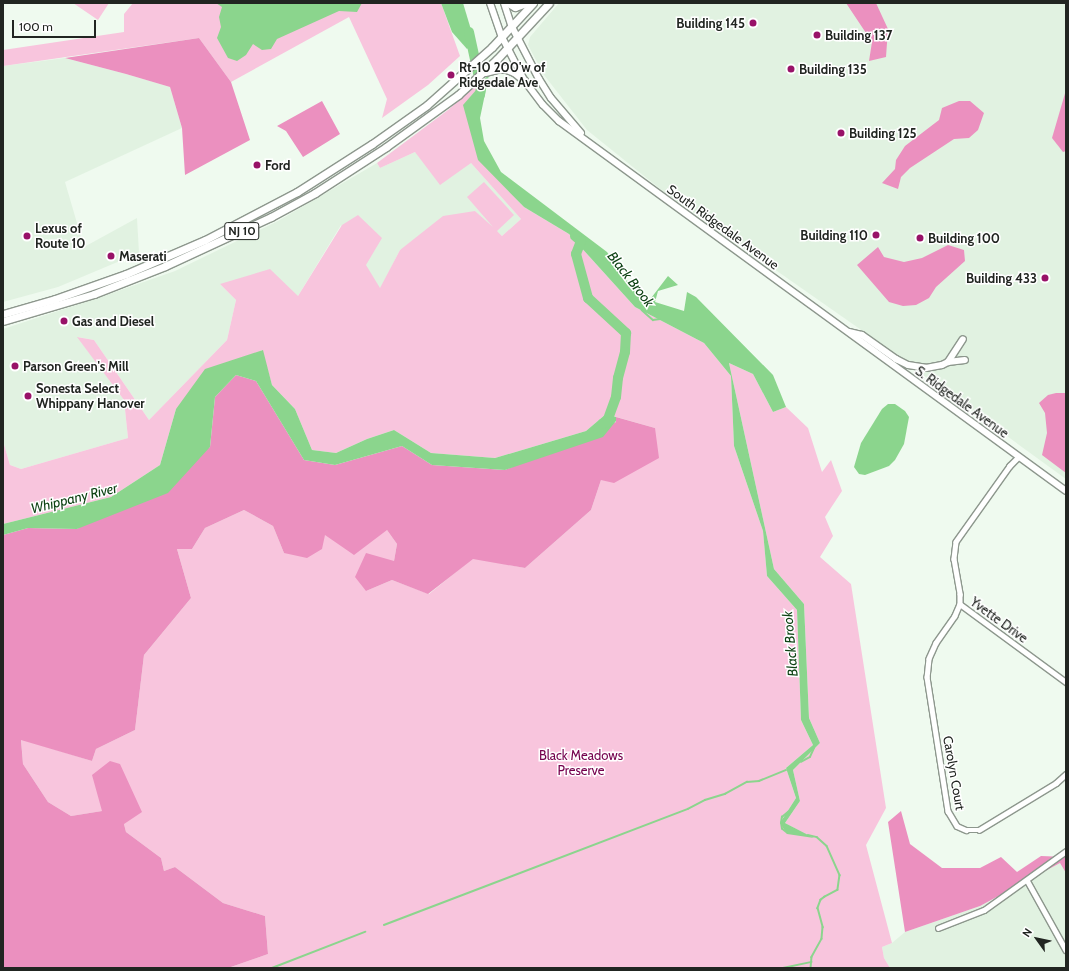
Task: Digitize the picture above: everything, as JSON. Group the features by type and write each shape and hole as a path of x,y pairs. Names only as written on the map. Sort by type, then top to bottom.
{"main road":[{"name":"South Ridgedale Avenue","path":"490,3 502,37 524,80 550,112 846,331"},
{"name":"South Ridgedale Avenue","path":"504,3 517,38 551,98 588,141"},
{"path":"508,3 516,7 526,3"},
{"name":"NJ 10","path":"3,314 55,299 126,274 184,250 242,222 309,185 372,144 427,105 492,47 533,3"},
{"name":"NJ 10","path":"3,321 88,296 145,274 270,217 346,174 426,120 458,95 508,48 548,3"},
{"path":"483,73 506,68 524,80"},
{"path":"846,331 862,335 896,359 913,366 934,368 948,362 965,360"},
{"name":"S. Ridgedale Avenue","path":"846,331 1066,491"},
{"path":"948,362 962,339"}],"street":[{"name":"Yvette Drive","path":"1019,457 1010,466 956,542 954,559 960,594 960,604 1066,682"},
{"name":"Carolyn Court","path":"960,604 955,616 931,651 927,668 948,812 950,817 957,826 966,830 984,829 1056,783 1066,774"},
{"path":"938,928 984,910 1066,852"},
{"path":"1027,880 1066,950"}],"shaded area":[{"path":"216,3 362,3 357,12 339,11 277,39 271,49 262,50 253,44 246,55 237,61 228,58 217,38 221,27 219,17 222,7"},
{"path":"441,3 463,3 475,43 467,49 452,32"},
{"path":"559,3 1066,3 1066,479 857,327 664,192 587,130 544,75 528,45 530,37"},
{"path":"846,3 876,3 888,29 886,57 869,61 872,42"},
{"path":"199,38 231,82 250,140 185,175 182,128 170,87 65,58"},
{"path":"65,58 170,87 182,128 65,182 84,247 137,218 139,253 58,287 3,302 3,66"},
{"path":"489,75 480,118 484,141 501,172 607,252 645,306 668,276 678,285 658,291 655,302 684,311 687,292 696,297 773,375 786,407 773,412 753,374 729,363 774,569 804,604 809,718 820,743 793,770 800,801 785,823 814,838 787,834 780,823 796,798 786,768 813,745 801,720 797,610 767,576 763,531 734,446 731,376 704,343 635,307 569,234 524,207 478,160 463,105 477,89 475,86"},
{"path":"1066,90 1066,151 1063,152 1052,138"},
{"path":"322,101 340,134 303,157 286,131 277,126"},
{"path":"959,101 970,101 984,113 978,130 969,138 954,139 910,168 901,177 898,189 882,183 895,169 896,160 905,146 939,120 942,108"},
{"path":"415,152 471,163 521,219 502,236 475,211 400,250 380,289 341,225 298,296 220,284 236,300 227,340 149,420 94,340 78,337 124,400 128,438 21,469 10,465 3,441 3,329 175,271 278,221 377,163 380,168"},
{"path":"948,245 964,250 965,261 936,287 929,298 916,305 903,306 889,302 857,265 878,247 884,257 904,262 922,258"},
{"path":"263,350 272,385 295,409 312,450 336,453 367,439 394,430 431,453 495,458 586,431 606,414 616,417 616,421 603,437 505,470 432,465 402,446 335,465 304,460 256,381 236,375 215,397 210,447 168,493 77,529 28,528 3,535 3,524 111,497 160,465 176,409 205,369"},
{"path":"236,375 256,381 304,460 335,465 402,446 432,465 505,470 616,422 616,417 655,428 659,458 614,483 601,480 591,510 525,568 473,559 428,594 392,580 366,591 355,577 366,553 394,561 397,544 387,530 354,555 325,535 322,549 307,558 284,553 273,526 244,510 205,528 192,549 177,549 191,598 144,655 135,730 96,749 92,761 21,740 23,764 48,802 71,816 102,811 92,775 110,761 120,764 142,812 124,824 126,832 161,858 164,871 175,867 223,903 265,916 268,954 228,968 3,968 3,535 28,528 77,529 210,447 215,397"},
{"path":"1056,393 1066,394 1066,473 1042,455 1047,433 1045,413 1039,403 1048,395"},
{"path":"888,404 895,404 905,411 909,417 904,444 895,460 889,466 865,475 859,474 854,467 861,443 882,409"},
{"path":"901,811 910,844 942,868 980,868 1001,857 1017,872 1041,856 1066,857 1066,873 1060,863 980,906 905,932 888,822"},
{"path":"1060,863 1066,873 1066,968 890,968 884,958 882,947 892,943 905,932 980,906"}],"green space":[{"path":"73,3 109,3 98,20"},
{"path":"133,3 441,3 460,56 428,85 382,118 387,99 349,17 231,82 199,38 3,66 3,50 124,32 124,14"},
{"name":"Black Meadows Preserve","path":"475,86 477,89 479,160 524,207 569,234 635,307 704,343 731,376 734,446 763,531 767,576 797,610 801,720 813,745 786,768 796,798 780,823 813,838 785,823 800,801 793,770 820,743 809,718 804,604 774,569 729,363 753,374 773,412 786,407 808,428 822,472 831,460 842,491 825,517 833,536 820,557 851,584 886,808 866,845 892,943 882,947 884,958 890,968 228,968 268,954 265,916 223,903 175,867 164,871 161,858 126,832 124,824 102,811 71,816 48,802 23,764 21,739 92,761 96,749 135,730 144,655 191,598 177,549 192,549 205,528 244,510 273,526 284,553 325,535 387,530 397,544 394,561 366,591 392,580 429,594 473,558 525,568 591,510 601,480 655,428 606,414 586,431 495,458 431,453 394,430 367,439 336,453 312,450 295,409 272,385 262,350 176,409 160,465 111,497 3,524 3,441 10,465 21,469 128,438 124,400 77,337 94,340 149,420 227,340 236,300 220,284 270,269 298,296 342,225 358,215 382,238 366,265 380,288 400,250 443,216 475,211 493,227 467,197 484,182 514,215 497,231 502,236 521,219 471,163 440,185 415,152 380,168 377,163 448,110"}],"waterway":[{"name":"Whippany River","path":"469,32 481,87 480,95"},
{"name":"Whippany River","path":"575,236 581,241 576,254 588,298 626,333 625,352 618,378 616,397 607,422 602,424"},
{"name":"Black Brook","path":"642,310 653,320 660,319"},
{"name":"Black Brook","path":"801,762 810,757 814,748"},
{"path":"384,925 688,809 705,800 725,794 747,782 759,781 786,770"},
{"name":"Black Brook","path":"787,833 782,829 781,823 782,817 788,812"},
{"name":"Black Brook","path":"808,835 817,837 827,846 840,875 838,890 821,900 818,908 823,927 822,939 812,957 811,968"},
{"path":"272,968 365,932"},
{"path":"783,968 811,962"}],"place":[{"name":"Building 145","path":"753,23"},
{"name":"Building 137","path":"817,35"},
{"name":"Building 135","path":"791,69"},
{"name":"Rt-10 200'w of Ridgedale Ave","path":"451,75"},
{"name":"Building 125","path":"841,133"},
{"name":"Ford","path":"257,165"},
{"name":"Building 110","path":"876,235"},
{"name":"Lexus of Route 10","path":"27,236"},
{"name":"Building 100","path":"920,238"},
{"name":"Maserati","path":"111,256"},
{"name":"Building 433","path":"1045,278"},
{"name":"Gas and Diesel","path":"64,321"},
{"name":"Parson Green's Mill","path":"15,366"},
{"name":"Sonesta Select Whippany Hanover","path":"28,396"}]}
